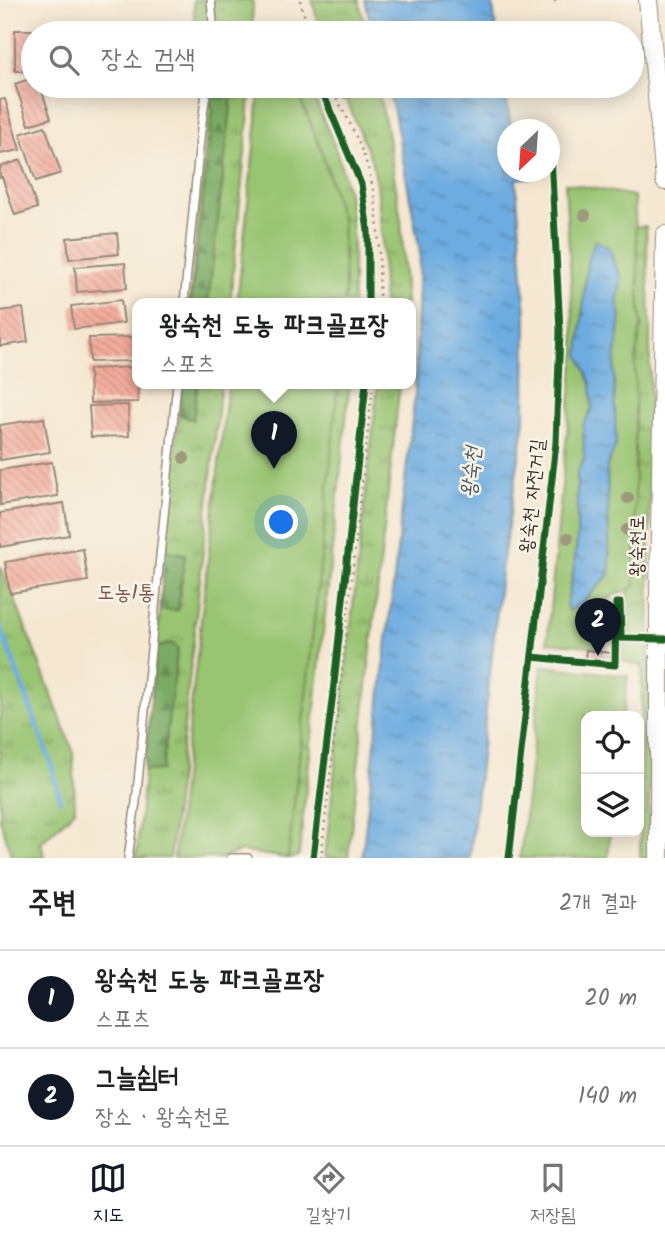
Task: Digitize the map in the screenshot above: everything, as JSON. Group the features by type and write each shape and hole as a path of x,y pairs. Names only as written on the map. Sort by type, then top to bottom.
{"street":[{"path":"648,0 665,181"},
{"name":"왕숙천로","path":"659,858 659,582 665,234"}],"lane":[{"path":"211,0 213,21"},
{"path":"184,298 206,98"},
{"path":"128,858 176,389"},
{"path":"231,858 248,858"}],"path":[{"path":"300,0 306,21"},
{"path":"553,11 554,0 561,0"},
{"path":"295,14 297,21"},
{"path":"337,98 354,129 366,161 373,193 380,272 379,298"},
{"path":"313,858 365,389"},
{"path":"321,858 372,389"}],"green space":[{"path":"193,0 253,0 252,21 195,21"},
{"path":"312,0 359,0 363,21 318,21"},
{"path":"202,98 250,98 230,298 190,298 207,125"},
{"path":"210,98 231,98 209,298 192,298 213,110"},
{"path":"258,98 300,98 321,149 342,222 344,298 238,298"},
{"path":"300,98 314,98 332,139 345,180 352,234 353,298 344,298 342,222 321,149"},
{"path":"346,98 380,98 401,220 406,298 383,298 382,239 377,183 371,159"},
{"path":"565,183 634,196 641,326 635,363 635,585 612,596 606,604 607,633 598,647 547,642 575,350"},
{"path":"646,226 650,318 649,858 640,858 640,837 644,837 642,666 622,661 629,590 635,585 635,363 641,326 635,227"},
{"path":"181,389 220,389 170,858 136,858"},
{"path":"181,389 197,389 193,420 179,414"},
{"path":"227,389 337,389 288,858 240,851 223,858 174,858"},
{"path":"337,389 349,389 299,855 288,858 328,483 324,480 330,463"},
{"path":"377,389 399,389 348,858 325,858"},
{"path":"165,550 185,554 178,610 160,610"},
{"path":"0,566 73,751 75,810 41,843 45,858 12,858 0,819"},
{"path":"170,643 178,647 162,770 144,771 156,648"},
{"path":"542,666 628,676 624,711 581,711 581,837 610,837 608,858 520,858"}],"water":[{"path":"365,0 492,0 495,21 370,21"},
{"name":"왕숙천","path":"390,98 507,98 510,119 497,119 497,182 516,182 526,317 525,420 502,564 470,858 362,858 416,389 420,252"},
{"path":"595,240 612,250 612,258 622,279 617,301 621,317 614,370 616,445 607,466 610,574 580,605 569,611 566,606 577,538 577,473 584,459 583,425 592,409 591,384 579,354 587,263"}],"building":[{"path":"15,30 21,30 21,71 15,71"},
{"path":"21,82 21,98 44,98 51,118 29,125 15,84"},
{"path":"5,99 20,150 0,154 0,100"},
{"path":"45,126 61,173 36,181 20,134"},
{"path":"21,160 37,208 15,215 2,177 0,178 0,167"},
{"path":"117,233 119,254 69,259 67,238"},
{"path":"125,263 127,288 77,292 75,267"},
{"path":"121,300 124,323 74,329 71,306"},
{"path":"23,308 28,342 0,346 0,311"},
{"path":"132,337 132,361 90,362 89,338"},
{"path":"132,367 132,389 138,389 138,402 90,403 89,369"},
{"path":"128,405 129,436 91,437 89,406"},
{"path":"44,418 50,452 0,460 0,425"},
{"path":"52,462 58,496 0,505 0,470"},
{"path":"64,503 69,535 0,547 0,513"},
{"path":"83,549 88,581 10,593 5,562"},
{"path":"586,650 611,653 610,661 585,658"}],"waterway":[{"path":"0,626 51,763 60,800"}],"cycle path":[{"path":"325,98 361,184 368,231 368,298"},
{"name":"왕숙천 자전거길","path":"509,858 556,443 560,331 552,182"},
{"path":"313,858 365,389"},
{"path":"532,657 615,665 616,603 620,603 621,638 665,639"}],"place":[{"name":"왕숙천 도농 파크골프장","path":"274,469"},
{"name":"그늘쉼터","path":"598,656"}],"district":[{"name":"도농1통","path":"126,593"}]}
